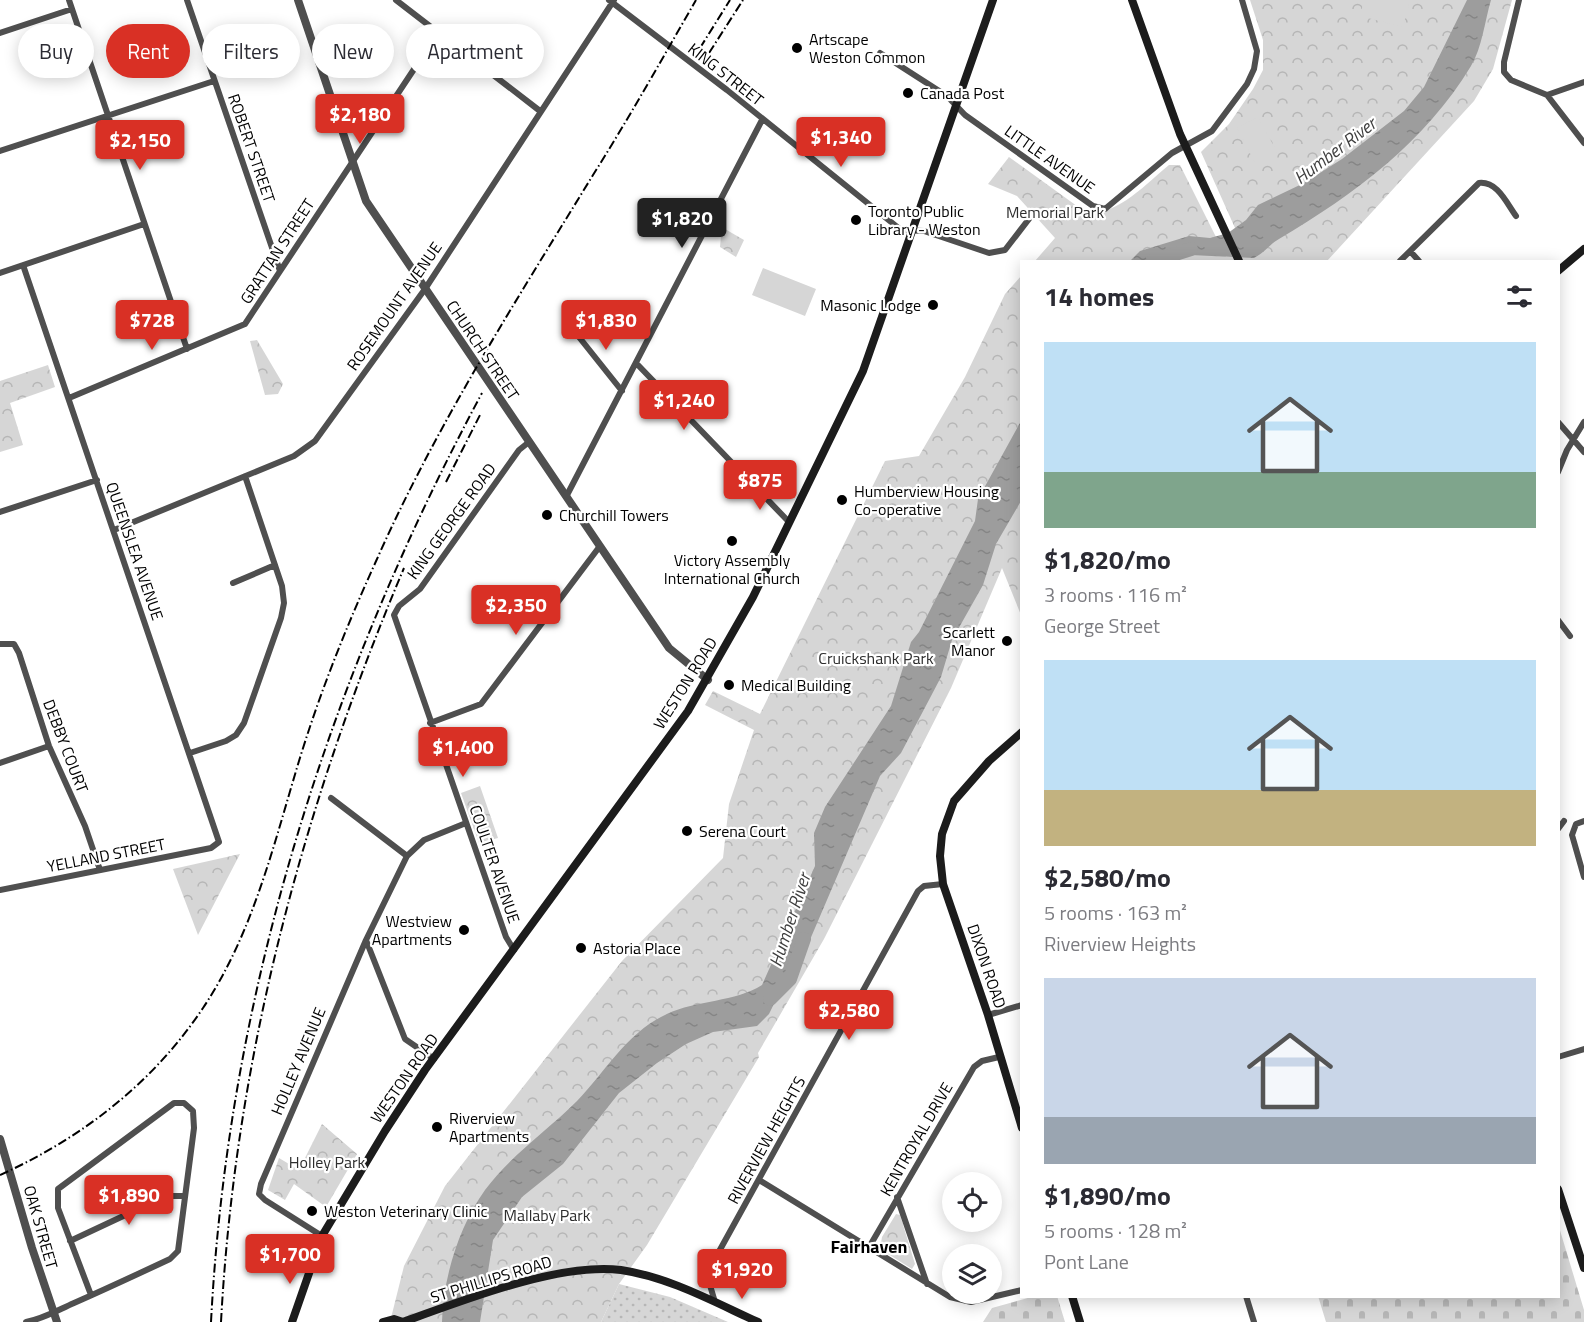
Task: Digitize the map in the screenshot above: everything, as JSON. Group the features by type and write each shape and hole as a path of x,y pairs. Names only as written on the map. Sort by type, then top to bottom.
{"main road":[{"name":"WESTON ROAD","path":"292,1322 322,1236 385,1131 434,1059 645,773 708,680 753,597 863,371 993,0"},
{"path":"1132,0 1185,146 1239,260"},
{"path":"1560,269 1584,249"},
{"name":"DIXON ROAD","path":"1020,734 989,761 954,801 942,834 940,856 943,884 988,1016 1020,1122"},
{"path":"1560,1196 1584,1268"},
{"name":"ST PHILLIPS ROAD","path":"384,1322 394,1319 403,1322 505,1288 560,1273 618,1270 656,1279 758,1322"},
{"path":"1073,1298 1080,1322"}],"street":[{"path":"69,0 187,349"},
{"name":"ROBERT STREET","path":"187,0 280,271"},
{"name":"CHURCH STREET","path":"298,0 366,201 669,648 708,680"},
{"path":"396,0 427,24"},
{"path":"1185,146 1212,131 1247,84 1254,69 1256,46 1242,0"},
{"path":"1519,0 1504,62 1504,72 1511,80 1547,94 1584,143"},
{"name":"ROSEMOUNT AVENUE","path":"114,530 294,456 315,441 425,289 612,1"},
{"name":"KING STREET","path":"612,1 901,230 924,231 989,253 999,253 1005,250 1032,215"},
{"path":"0,33 72,9"},
{"path":"880,53 947,96 956,109"},
{"name":"GRATTAN STREET","path":"69,398 246,324 408,78"},
{"path":"497,78 540,111"},
{"path":"0,151 214,81"},
{"path":"1547,94 1584,82"},
{"name":"LITTLE AVENUE","path":"956,109 1101,209 1108,207 1168,156 1185,146"},
{"path":"566,496 637,364 762,120"},
{"path":"1401,260 1479,183 1487,182 1495,186 1516,216"},
{"path":"0,273 144,224"},
{"path":"1410,251 1418,260"},
{"name":"QUEENSLEA AVENUE","path":"23,265 219,838 217,845"},
{"path":"571,327 622,391"},
{"path":"637,364 789,522"},
{"path":"1560,468 1573,439 1584,422"},
{"path":"1560,424 1584,452"},
{"name":"KING GEORGE ROAD","path":"394,615 399,606 420,589 519,450 530,442"},
{"path":"190,753 226,741 236,735 244,723 282,618 282,586 245,476"},
{"path":"0,512 97,480"},
{"path":"430,723 481,704 600,546"},
{"path":"233,583 275,565"},
{"name":"COULTER AVENUE","path":"394,615 506,937 514,951"},
{"path":"1560,623 1570,636"},
{"name":"DEBBY COURT","path":"0,644 14,645 19,653 49,746 85,826 100,870"},
{"path":"0,763 49,746"},
{"path":"331,798 407,856 424,840 466,824"},
{"path":"1584,821 1573,829 1573,841 1584,877"},
{"path":"1560,827 1564,822"},
{"name":"YELLAND STREET","path":"0,890 217,845"},
{"name":"HOLLEY AVENUE","path":"322,1236 265,1200 259,1194 261,1184 366,940 407,856"},
{"name":"RIVERVIEW HEIGHTS","path":"715,1302 709,1282 711,1266 918,891 924,886 943,884"},
{"path":"366,940 405,1039 434,1059"},
{"path":"988,1016 1020,1006"},
{"path":"1560,1056 1584,1049"},
{"name":"KENTROYAL DRIVE","path":"868,1249 974,1067 982,1061 999,1057"},
{"path":"26,1322 54,1312 174,1257 178,1251 194,1120 192,1111 184,1103 174,1103 60,1185 58,1208 91,1295"},
{"name":"OAK STREET","path":"0,1139 32,1248 57,1322"},
{"path":"759,1180 868,1249 950,1296 971,1302 1020,1290"},
{"path":"70,1241 166,1196 185,1196"},
{"path":"897,1197 927,1284"},
{"path":"1247,1298 1254,1322"}],"green space":[{"name":"Memorial Park","path":"1250,0 1512,0 1493,69 1474,101 1328,260 1036,260 1055,238 1017,196 988,184 1009,157 1081,209 1076,216 1091,215 1116,206 1127,200 1169,165 1180,165 1226,257 1248,257 1201,152 1229,124 1253,89 1263,70 1263,40"},
{"path":"1364,0 1410,0 1403,27 1360,16"},
{"path":"1258,117 1277,152 1255,163 1237,128"},
{"path":"725,229 744,240 736,257 720,247 721,236"},
{"path":"763,268 816,289 805,316 752,295"},
{"path":"1020,277 1020,613 1002,568 951,688 824,939 758,1053 759,1057 647,1245 619,1284 601,1322 390,1322 404,1266 445,1186 622,961 723,858 729,804 754,730 705,705 713,691 760,714 885,461 919,456 965,377 1005,294"},
{"path":"257,340 283,384 278,394 265,395 250,341"},
{"path":"48,365 55,387 10,403 23,445 0,452 0,381"},
{"path":"480,786 498,838 479,843 461,793"},
{"path":"240,854 198,935 173,869"},
{"name":"Holley Park","path":"322,1124 357,1154 326,1207 294,1184 285,1200 268,1190 279,1158 299,1170"},
{"path":"896,1214 900,1215 915,1264 912,1269 880,1249 882,1237"},
{"path":"1560,1230 1584,1310 1584,1322 1326,1322 1319,1298 1560,1298"},
{"path":"619,1284 670,1297 728,1322 601,1322"},
{"path":"1028,1298 1058,1298 1065,1322 983,1322 992,1308"}],"water":[{"path":"1467,0 1491,0 1475,59 1453,93 1410,142 1361,185 1335,204 1276,241 1254,258 1169,254 1161,260 1131,260 1140,251 1189,236 1210,238 1228,233 1246,220 1258,205 1304,183 1342,159 1404,111 1424,87"},
{"path":"1020,423 1020,503 996,544 983,585 952,640 941,677 901,753 880,776 809,942 795,961 769,1014 757,1026 713,1032 686,1044 619,1093 563,1164 522,1197 493,1240 480,1322 442,1322 445,1288 460,1236 485,1190 506,1166 577,1101 640,1031 678,1009 740,995 762,985 815,866 814,833 825,807 891,706 911,642 919,632 975,521 978,499"}],"waterway":[{"name":"Humber River","path":"1156,260 1191,249"},
{"name":"Humber River","path":"770,999 790,979 804,939"}],"railway":[{"path":"0,1175 59,1144 114,1106 162,1061 203,1008 235,950 248,920 260,889 316,710 366,584 400,509 451,411 620,132 696,0"},
{"path":"700,48 730,0"},
{"path":"709,53 743,0"},
{"path":"211,1322 221,1200 239,1079 264,960 295,843 333,727 377,613 427,502 482,393"},
{"path":"446,482 480,415"},
{"path":"221,1322 229,1224 241,1128 258,1032 280,937 305,843 334,751 367,659 404,568"}],"place":[{"name":"Artscape Weston Common","path":"797,48"},
{"name":"Canada Post","path":"908,93"},
{"name":"Toronto Public Library - Weston","path":"856,220"},
{"name":"Masonic Lodge","path":"933,305"},
{"name":"Humberview Housing Co-operative","path":"842,500"},
{"name":"Churchill Towers","path":"547,515"},
{"name":"Victory Assembly International Church","path":"732,541"},
{"name":"Scarlett Manor","path":"1007,641"},
{"name":"Medical Building","path":"729,685"},
{"name":"Serena Court","path":"687,831"},
{"name":"Westview Apartments","path":"464,930"},
{"name":"Astoria Place","path":"581,948"},
{"name":"Riverview Apartments","path":"437,1127"},
{"name":"Weston Veterinary Clinic","path":"312,1211"}],"district":[{"name":"Fairhaven","path":"869,1247"}],"park label":[{"name":"Cruickshank Park","path":"876,658"},
{"name":"Mallaby Park","path":"547,1215"}]}
